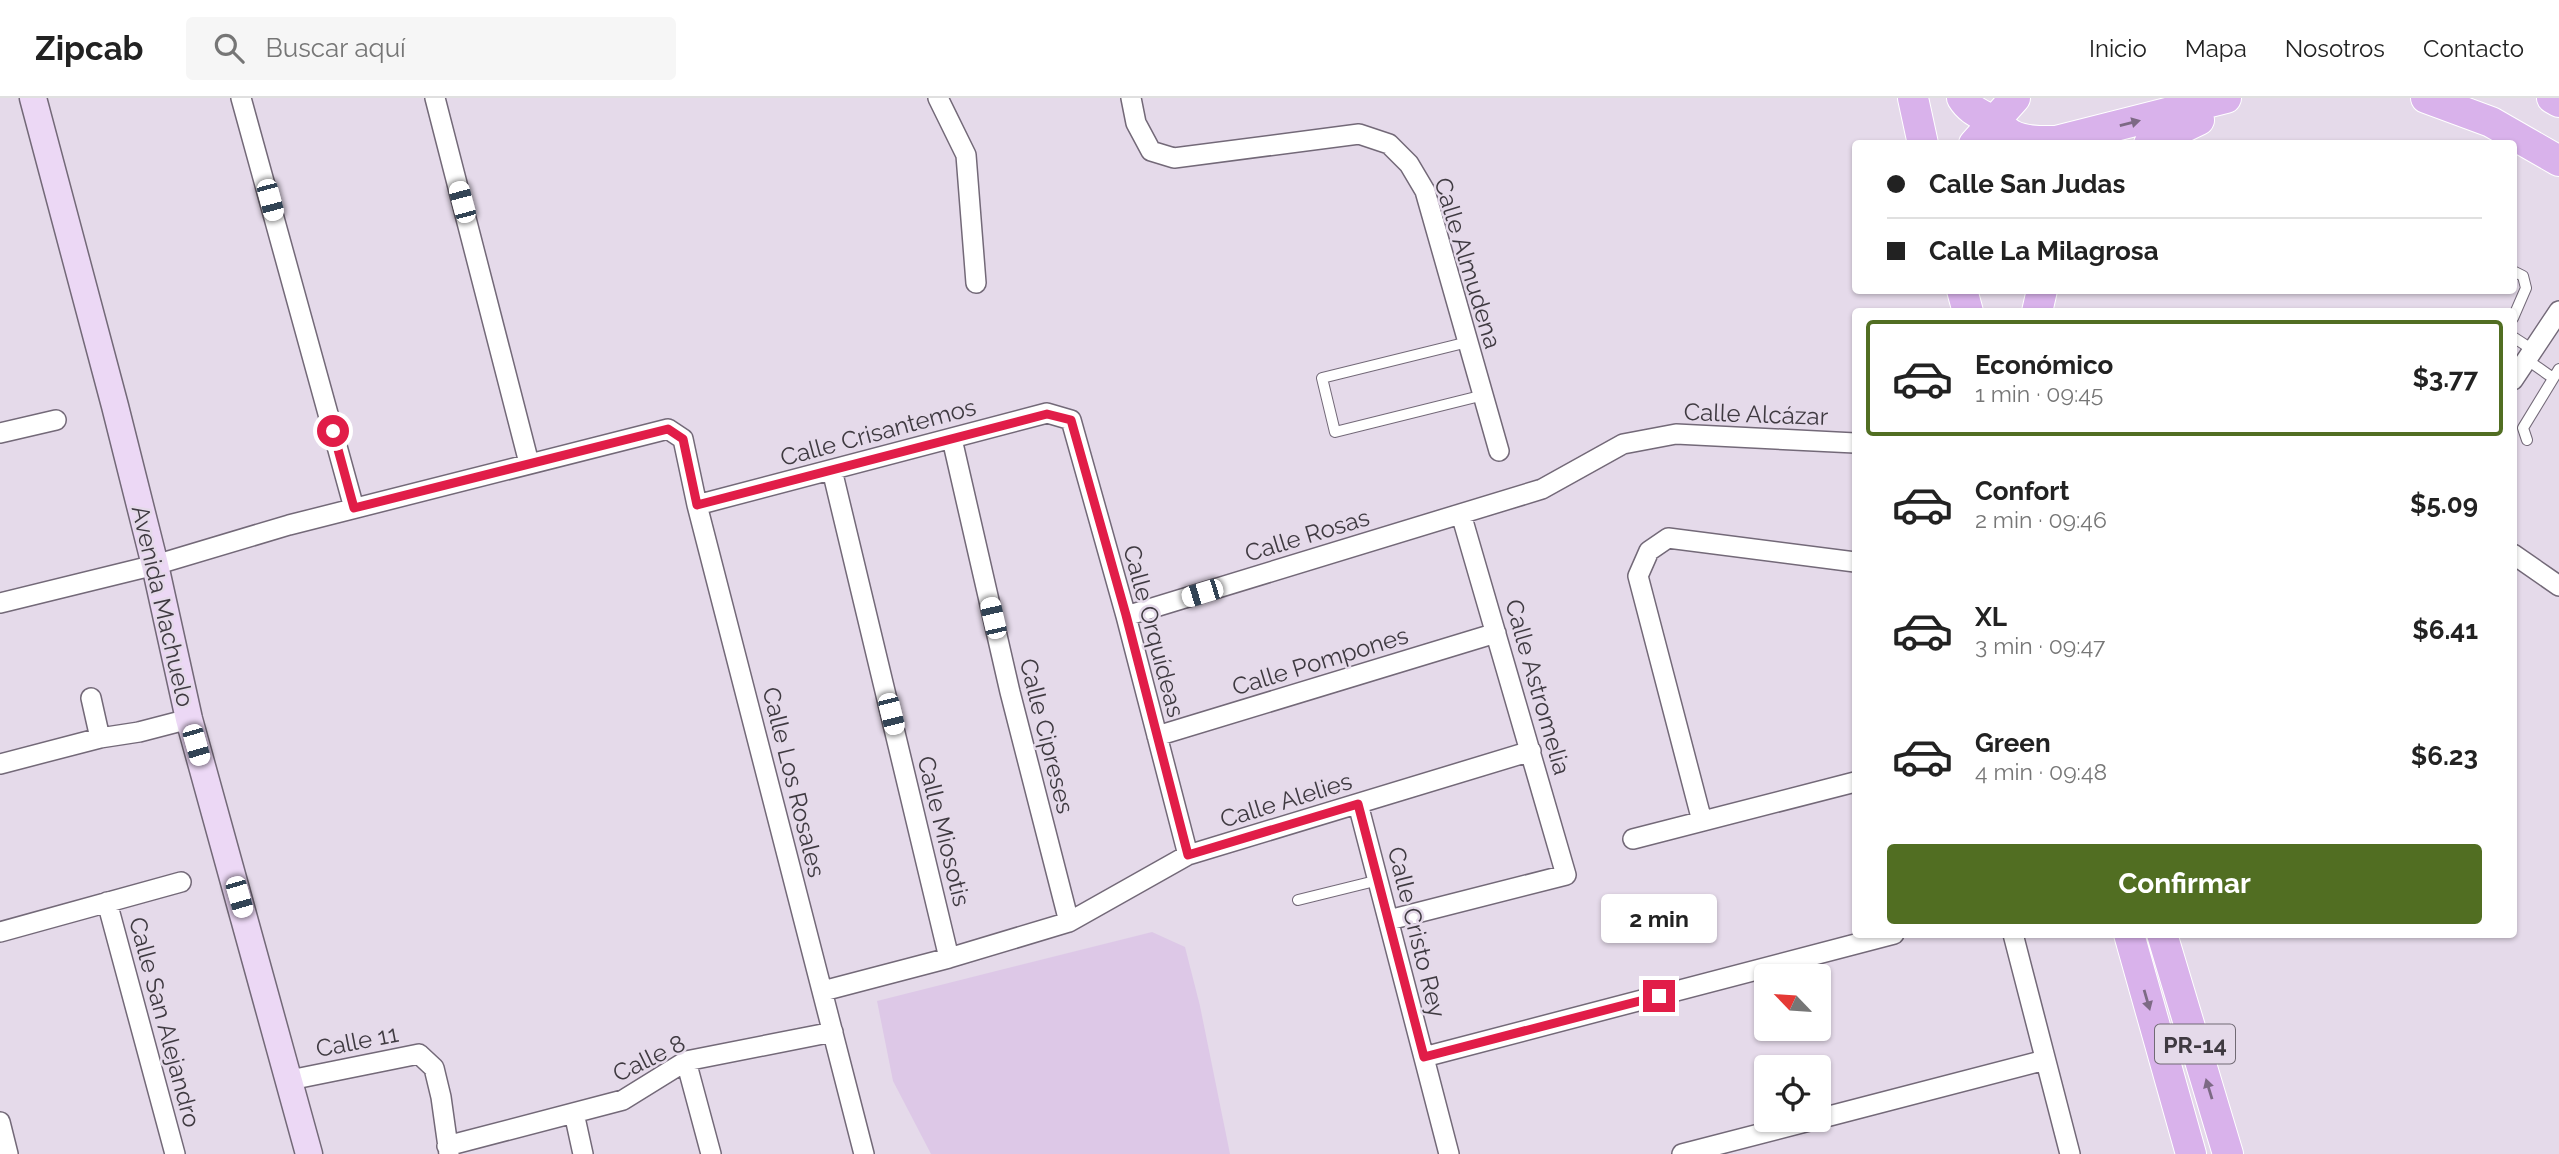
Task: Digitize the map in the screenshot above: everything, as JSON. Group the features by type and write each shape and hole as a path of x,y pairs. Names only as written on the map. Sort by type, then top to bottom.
{"main road":[{"path":"1913,98 1922,140"},
{"path":"1962,98 1974,112 1994,121 2013,136 2027,140"},
{"path":"1977,140 2015,98"},
{"path":"2060,140 2226,98"},
{"path":"2155,140 2206,117 2237,98"},
{"path":"2426,98 2491,122 2559,161"},
{"path":"2552,98 2559,102"},
{"name":"PR-14","path":"2130,938 2191,1154"},
{"name":"PR-14","path":"2163,938 2228,1154"}],"street":[{"name":"Avenida Machuelo","path":"33,98 116,406 189,719 309,1154"},
{"path":"241,98 354,508"},
{"path":"0,603 155,565 289,525 529,463 435,98"},
{"path":"938,98 966,155 976,283"},
{"name":"Calle Almudena","path":"1131,98 1136,123 1151,152 1174,158 1359,134 1389,144 1409,164 1425,191 1499,451"},
{"path":"2517,374 2559,311"},
{"name":"Calle Crisantemos","path":"697,505 1047,414 1071,420"},
{"path":"0,433 57,420"},
{"name":"Calle Orquídeas","path":"1071,420 1126,615 1188,855"},
{"name":"Calle Los Rosales","path":"529,463 668,429 683,439 697,505 864,1154"},
{"name":"Calle Alcázar","path":"1461,514 1542,489 1623,444 1676,434 1852,443"},
{"name":"Calle Cipreses","path":"952,439 1013,705 1069,922"},
{"name":"Calle Miosotis","path":"832,470 949,958"},
{"name":"Calle Rosas","path":"1126,615 1461,514"},
{"name":"Calle Astromelia","path":"1389,920 1566,875 1461,514"},
{"path":"1702,821 1639,576 1649,551 1668,538 1852,562"},
{"path":"2517,557 2559,586"},
{"name":"Calle Pompones","path":"1157,736 1496,633"},
{"path":"90,698 100,738"},
{"path":"0,764 100,738 139,732 189,719"},
{"name":"Calle Alelies","path":"823,991 949,958 1069,922 1188,855 1531,751"},
{"path":"1633,838 1852,783"},
{"name":"Calle Cristo Rey","path":"1358,804 1449,1154"},
{"path":"0,932 181,882"},
{"name":"Calle San Alejandro","path":"107,902 175,1154"},
{"path":"1424,1057 1879,938"},
{"path":"2014,938 2070,1154"},
{"name":"Calle 8","path":"448,1150 623,1100 686,1061 833,1032"},
{"name":"Calle 11","path":"289,1080 419,1054 434,1068 448,1150"},
{"path":"1831,1116 2045,1060"},
{"path":"686,1061 711,1154"},
{"path":"574,1113 583,1154"},
{"path":"0,1122 8,1154"},
{"path":"1682,1154 1767,1132"}],"lane":[{"path":"2517,273 2523,276 2526,288 2517,309"},
{"path":"2517,341 2530,355 2556,374 2523,428 2527,440"},
{"path":"1468,342 1322,379 1335,432 1484,395"},
{"path":"1298,900 1379,880"}],"shaded area":[{"path":"1152,932 1185,947 1200,1006 1230,1154 931,1154 893,1081 877,1001"}],"route":[{"path":"333,431 354,508 668,429 683,439 697,505 1047,414 1071,420 1126,615 1188,855 1358,804 1424,1057 1659,996"}]}
